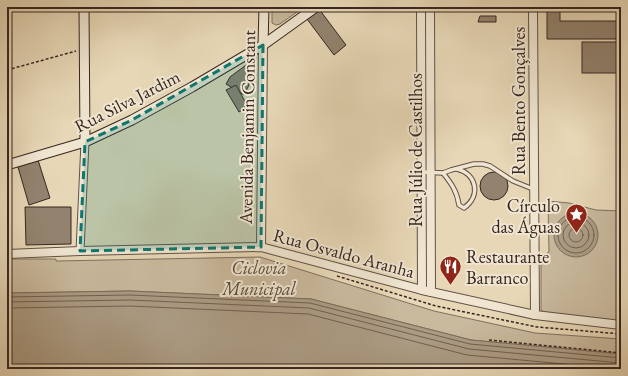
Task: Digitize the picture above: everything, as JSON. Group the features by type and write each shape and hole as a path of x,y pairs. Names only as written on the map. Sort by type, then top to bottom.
{"main road":[{"path":"84,7 86,142"},
{"name":"Avenida Benjamin Constant","path":"264,7 264,45"},
{"name":"Rua Silva Jardim","path":"7,165 86,142 132,120 264,45 316,7"},
{"path":"255,50 264,32 273,34 284,31"}],"street":[{"name":"Rua Júlio de Castilhos","path":"421,7 422,290"},
{"name":"Rua Júlio de Castilhos","path":"430,7 431,292"},
{"name":"Rua Bento Gonçalves","path":"533,7 535,315"},
{"path":"420,32 430,32"},
{"name":"Avenida Benjamin Constant","path":"261,247 264,45"},
{"path":"421,105 431,105"},
{"path":"80,251 86,142"},
{"path":"422,238 431,239"},
{"name":"Rua Osvaldo Aranha","path":"7,254 261,247 422,290 535,315 621,325"}],"lane":[{"path":"421,172 443,173 474,164 490,166 513,181 534,189"},
{"path":"443,173 454,186 458,196 459,205 464,208 473,199 476,188 475,183 467,174 456,169"}],"path":[{"path":"7,70 85,48"},
{"path":"337,276 443,308 537,327 621,334"},
{"path":"489,340 621,354"}],"highlighted area":[{"path":"263,45 261,247 80,251 85,142 132,120"}],"green space":[{"path":"272,7 304,7 280,24 276,25 272,23"},
{"path":"548,201 569,203 596,210 621,211 621,322 544,312 541,310 541,257 549,252"},
{"name":"Ciclovia Municipal","path":"260,257 434,311 535,333 621,339 621,354 471,340 311,299 130,291 7,293 7,259 56,259 56,261"}],"water":[{"name":"Círculo das Águas","path":"576,213 588,217 594,223 598,235 594,247 588,253 576,257 564,253 558,247 554,235 558,223 564,217"},
{"path":"130,291 311,299 471,340 621,354 621,369 7,369 7,293"}],"building":[{"path":"503,7 527,7 527,11 503,10"},
{"path":"547,7 560,7 560,21 621,21 621,39 547,39"},
{"path":"319,9 346,45 334,55 307,19"},
{"path":"480,16 496,16 496,22 478,22"},
{"path":"582,42 621,42 621,73 582,73"},
{"path":"246,65 252,68 249,85 244,95 226,84 230,77"},
{"path":"236,85 248,107 239,112 226,90"},
{"path":"38,160 50,198 29,205 18,167"},
{"path":"494,172 504,176 508,186 504,196 494,200 484,196 480,186 484,176"},
{"path":"25,207 71,207 71,244 26,245"}],"place":[{"name":"Círculo das Águas","path":"576,234"},
{"name":"Restaurante Barranco","path":"451,286"}]}
